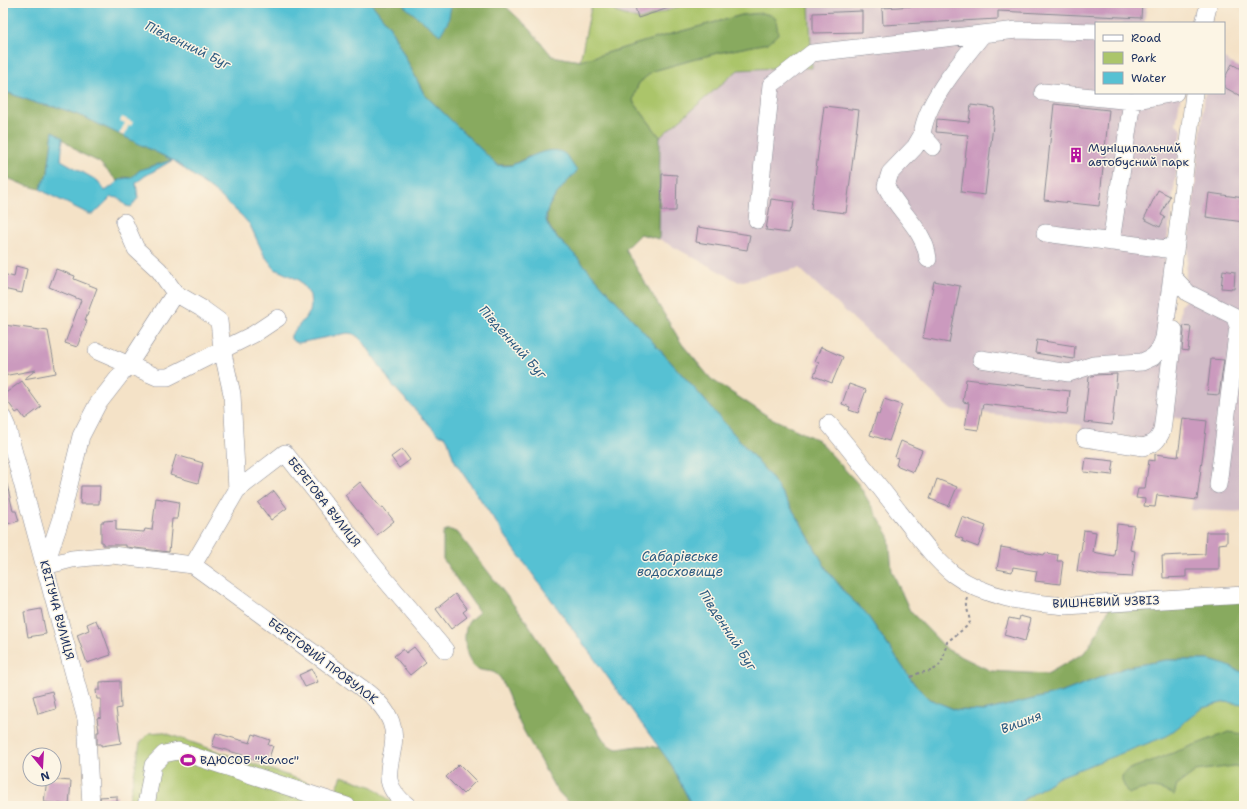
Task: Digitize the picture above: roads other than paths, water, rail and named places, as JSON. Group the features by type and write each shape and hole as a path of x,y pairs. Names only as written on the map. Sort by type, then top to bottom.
{"street":[{"path":"1204,22 1209,3"},
{"path":"757,220 771,85 812,53 1017,30 1095,32"},
{"path":"928,259 919,232 895,201 886,186 890,173 915,147 927,141 923,124 942,88 983,34"},
{"path":"1043,92 1132,101 1170,94"},
{"path":"981,359 1069,373 1093,365 1142,362 1153,357 1160,349 1164,338 1173,277 1194,94"},
{"path":"1111,242 1132,101"},
{"path":"124,222 136,249 159,270 174,293 201,308 219,321 222,349 232,394 237,490"},
{"path":"1045,233 1166,249 1176,244"},
{"path":"1085,438 1143,447 1157,441 1162,431 1177,304 1173,277"},
{"path":"1173,277 1188,293 1234,316 1238,326 1218,485"},
{"path":"45,566 61,518 81,436 97,405 129,364 174,293"},
{"path":"97,351 157,377 168,377 254,334 278,318"},
{"name":"КВІТУЧА ВУЛИЦЯ","path":"4,424 45,566 86,719 91,806"},
{"name":"ВИШНЕВИЙ УЗВІЗ","path":"829,424 933,554 953,574 980,589 1021,601 1066,606 1244,595"},
{"name":"БЕРЕГОВА ВУЛИЦЯ","path":"193,565 237,490 285,453 383,577 445,650"},
{"path":"45,566 72,559 112,555 193,565"},
{"name":"БЕРЕГОВИЙ ПРОВУЛОК","path":"193,565 363,689 381,705 391,722 393,731 394,742 388,769 388,778 394,793 408,806"},
{"path":"146,806 153,765 164,754 178,751 347,806"}],"water":[{"name":"Сабарівське водосховище","path":"3,3 371,3 390,27 424,94 497,165 512,165 546,151 560,151 566,155 577,171 556,195 547,210 547,223 552,231 702,397 771,477 799,520 827,570 847,595 865,612 915,685 929,699 956,710 984,711 1063,692 1127,667 1166,660 1209,660 1226,665 1244,673 1244,704 1225,702 1202,708 1167,736 1059,777 1014,806 692,806 671,764 515,550 457,465 445,436 438,434 393,386 365,344 354,334 348,333 298,343 291,339 291,335 310,312 310,295 299,280 275,269 264,255 250,225 242,216 220,196 173,160 136,183 138,198 131,207 126,206 119,198 111,197 94,214 89,214 40,189 48,173 53,131 63,138 61,160 98,181 105,191 120,180 131,178 140,170 172,160 86,118 60,108 39,104 3,91"},
{"path":"404,3 446,3 451,6 448,22 440,35 404,6"}],"place":[{"name":"Муніципальний автобусний парк","path":"1076,155"},
{"name":"ВДЮСОБ \"Колос\"","path":"188,760"}],"water label":[{"name":"Південний Буг","path":"188,45"},
{"name":"Південний Буг","path":"513,342"},
{"name":"Південний Буг","path":"728,630"},
{"name":"Вишня","path":"1021,722"}]}
